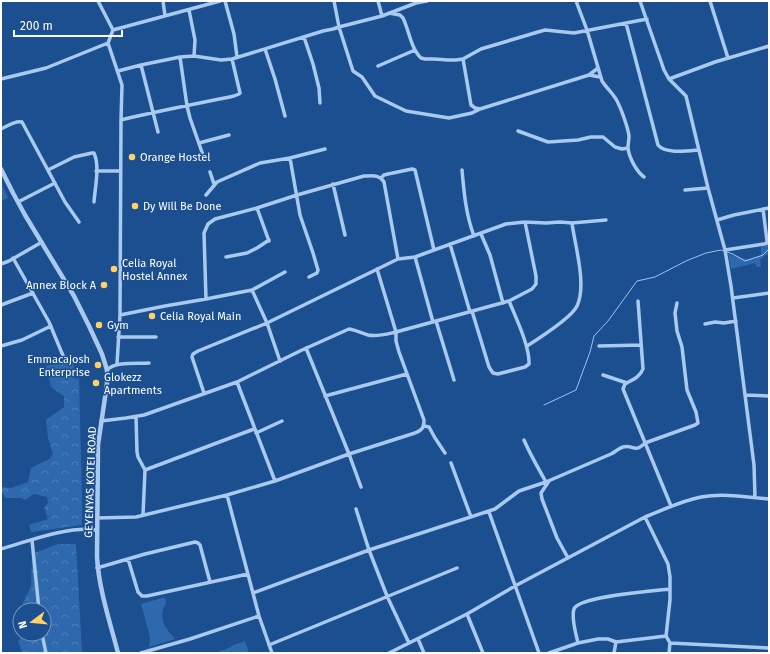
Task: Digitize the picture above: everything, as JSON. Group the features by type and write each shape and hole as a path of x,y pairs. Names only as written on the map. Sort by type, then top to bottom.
{"street":[{"path":"98,1 113,30 108,43 122,85 120,316 117,364"},
{"path":"163,1 165,16"},
{"path":"113,30 220,1"},
{"path":"225,1 234,34 237,57"},
{"path":"334,1 339,26 353,71 362,77 375,96 406,111 449,118 472,113 480,109 589,76 600,77"},
{"path":"378,1 382,16"},
{"path":"118,71 180,57 194,56 221,60 232,59 339,26 382,16 416,2 427,1"},
{"path":"576,1 587,30 600,77 604,86 612,92 618,102 629,135 629,152 636,169 644,177"},
{"path":"640,1 664,70 669,79 686,96 698,150 725,250 746,395 754,465 755,498"},
{"path":"710,1 728,58"},
{"path":"189,10 195,40 194,56"},
{"path":"388,13 400,15 403,18 415,50 421,58 448,60 463,59 481,49 545,30 574,33 647,19"},
{"path":"626,23 658,145 662,148 680,152 698,150"},
{"path":"304,37 319,88 320,103"},
{"path":"1,80 46,68 108,43"},
{"path":"669,79 728,58 769,46"},
{"path":"265,49 285,116"},
{"path":"378,66 415,50"},
{"path":"180,57 187,106 204,158"},
{"path":"121,120 239,94 232,59"},
{"path":"463,59 472,105 475,108 480,109"},
{"path":"141,65 158,132"},
{"path":"589,76 598,68"},
{"path":"1,129 16,122 22,122 65,202 79,222"},
{"path":"518,131 548,142 602,137 615,147 622,149 628,148"},
{"path":"198,143 229,135"},
{"path":"206,196 214,184 260,163 290,158 325,149"},
{"path":"48,170 74,157 94,153 96,155 94,202"},
{"path":"290,158 300,215 314,253 318,270 317,273 309,277"},
{"name":"GEYENYAS KOTEI ROAD","path":"1,169 18,202 56,264 77,302 102,354 107,370 107,384 98,445 96,530 97,568 118,653"},
{"path":"381,178 388,174 412,169 415,170 434,250"},
{"path":"462,170 465,200 470,225 474,236"},
{"path":"96,171 121,171"},
{"path":"210,172 214,184"},
{"path":"206,299 204,233 208,224 215,219 364,176 376,176 381,178 384,182 398,259"},
{"path":"18,202 55,183"},
{"path":"333,184 345,235"},
{"path":"685,190 708,188"},
{"path":"226,257 247,253 269,241 257,208"},
{"path":"717,220 769,208"},
{"path":"725,250 766,243 763,209"},
{"path":"204,393 192,357 193,354 267,323 398,259 416,257 506,224 525,222 572,223 606,220"},
{"path":"101,421 144,415 237,382 306,348 349,329 357,330 368,335 378,336 509,301 532,289 536,284 536,276 525,222"},
{"path":"527,346 566,318 577,307 581,286 579,261 572,223"},
{"path":"481,234 490,254 503,303"},
{"path":"1,264 42,242"},
{"path":"450,244 489,367 493,373 498,374 525,367 529,364 527,346 509,301"},
{"path":"416,257 434,321 454,380"},
{"path":"13,258 51,326 64,358"},
{"path":"97,518 143,516 275,481 421,430 424,426 424,420 396,341 396,332 377,270"},
{"path":"120,316 252,290 285,272"},
{"path":"252,290 267,323 280,361"},
{"path":"1,305 33,293"},
{"path":"733,298 769,293"},
{"path":"638,301 643,369 642,373 627,383 623,389 671,506"},
{"path":"253,593 369,550 489,512 519,491 547,482 611,454 621,448 626,446 635,449 640,448 645,443 695,426 698,423 696,412 687,390 682,347 677,332 675,313 677,303"},
{"path":"705,324 736,321"},
{"path":"1,346 22,340 51,326"},
{"path":"118,337 156,337"},
{"path":"599,346 641,345"},
{"path":"306,348 361,487"},
{"path":"107,370 110,366 117,364 149,363"},
{"path":"325,396 407,374"},
{"path":"604,375 627,383"},
{"path":"237,382 275,481"},
{"path":"746,395 769,396"},
{"path":"136,417 137,452 145,470 143,516"},
{"path":"256,433 282,421"},
{"path":"424,426 429,427 445,453"},
{"path":"145,470 254,429"},
{"path":"524,440 530,454 547,482"},
{"path":"451,463 471,517"},
{"path":"547,482 541,493 542,499 557,538 568,558"},
{"path":"227,494 259,616 272,653"},
{"path":"389,653 467,614 515,586 645,517 671,506 688,500 717,495 769,499"},
{"path":"356,509 369,550 387,596 409,643"},
{"path":"489,512 539,653"},
{"path":"645,517 668,564 670,577 670,600 666,636 670,643 669,653"},
{"path":"1,549 78,529 87,528 96,530"},
{"path":"32,540 38,602"},
{"path":"97,568 195,542 200,545 210,582"},
{"path":"128,559 138,592 142,596 248,574"},
{"path":"269,645 456,568"},
{"path":"578,643 573,617 574,608 578,604 590,600 623,594 670,589"},
{"path":"467,614 483,653"},
{"path":"141,653 190,639 259,616"},
{"path":"549,653 578,643 598,639 608,639 616,642 666,636"},
{"path":"418,639 424,653"},
{"path":"44,642 46,653"},
{"path":"614,653 616,642"},
{"path":"670,643 769,648"}],"green space":[{"path":"1,183 8,198 1,201"},
{"path":"769,244 769,255 764,255 763,258 760,259 761,267 757,267 755,263 731,269 728,254 747,259 761,256 761,247"},
{"path":"73,360 75,379 79,378 82,525 31,532 29,525 48,519 44,508 48,503 47,497 34,494 25,500 21,498 5,498 1,492 1,487 11,488 28,482 31,468 49,459 53,454 48,438 46,420 64,407 64,396 51,387 46,366"},
{"path":"58,544 76,544 82,653 10,653 22,652 18,642 52,642 52,602 23,602 31,586 32,554"},
{"path":"165,597 166,603 162,616 165,626 175,639 149,647 150,637 141,604"},
{"path":"245,641 249,653 218,653 231,646"}],"waterway":[{"path":"727,252 745,261 763,255 769,249"},
{"path":"544,405 576,390 590,352 594,336 608,321 637,281 655,277 686,261 706,253 721,250 723,251"}],"place":[{"name":"Orange Hostel","path":"132,157"},
{"name":"Dy Will Be Done","path":"135,206"},
{"name":"Celia Royal Hostel Annex","path":"114,269"},
{"name":"Annex Block A","path":"104,285"},
{"name":"Celia Royal Main","path":"152,316"},
{"name":"Gym","path":"99,325"},
{"name":"Emmacajosh Enterprise","path":"98,365"},
{"name":"Glokezz Apartments","path":"96,383"}]}
